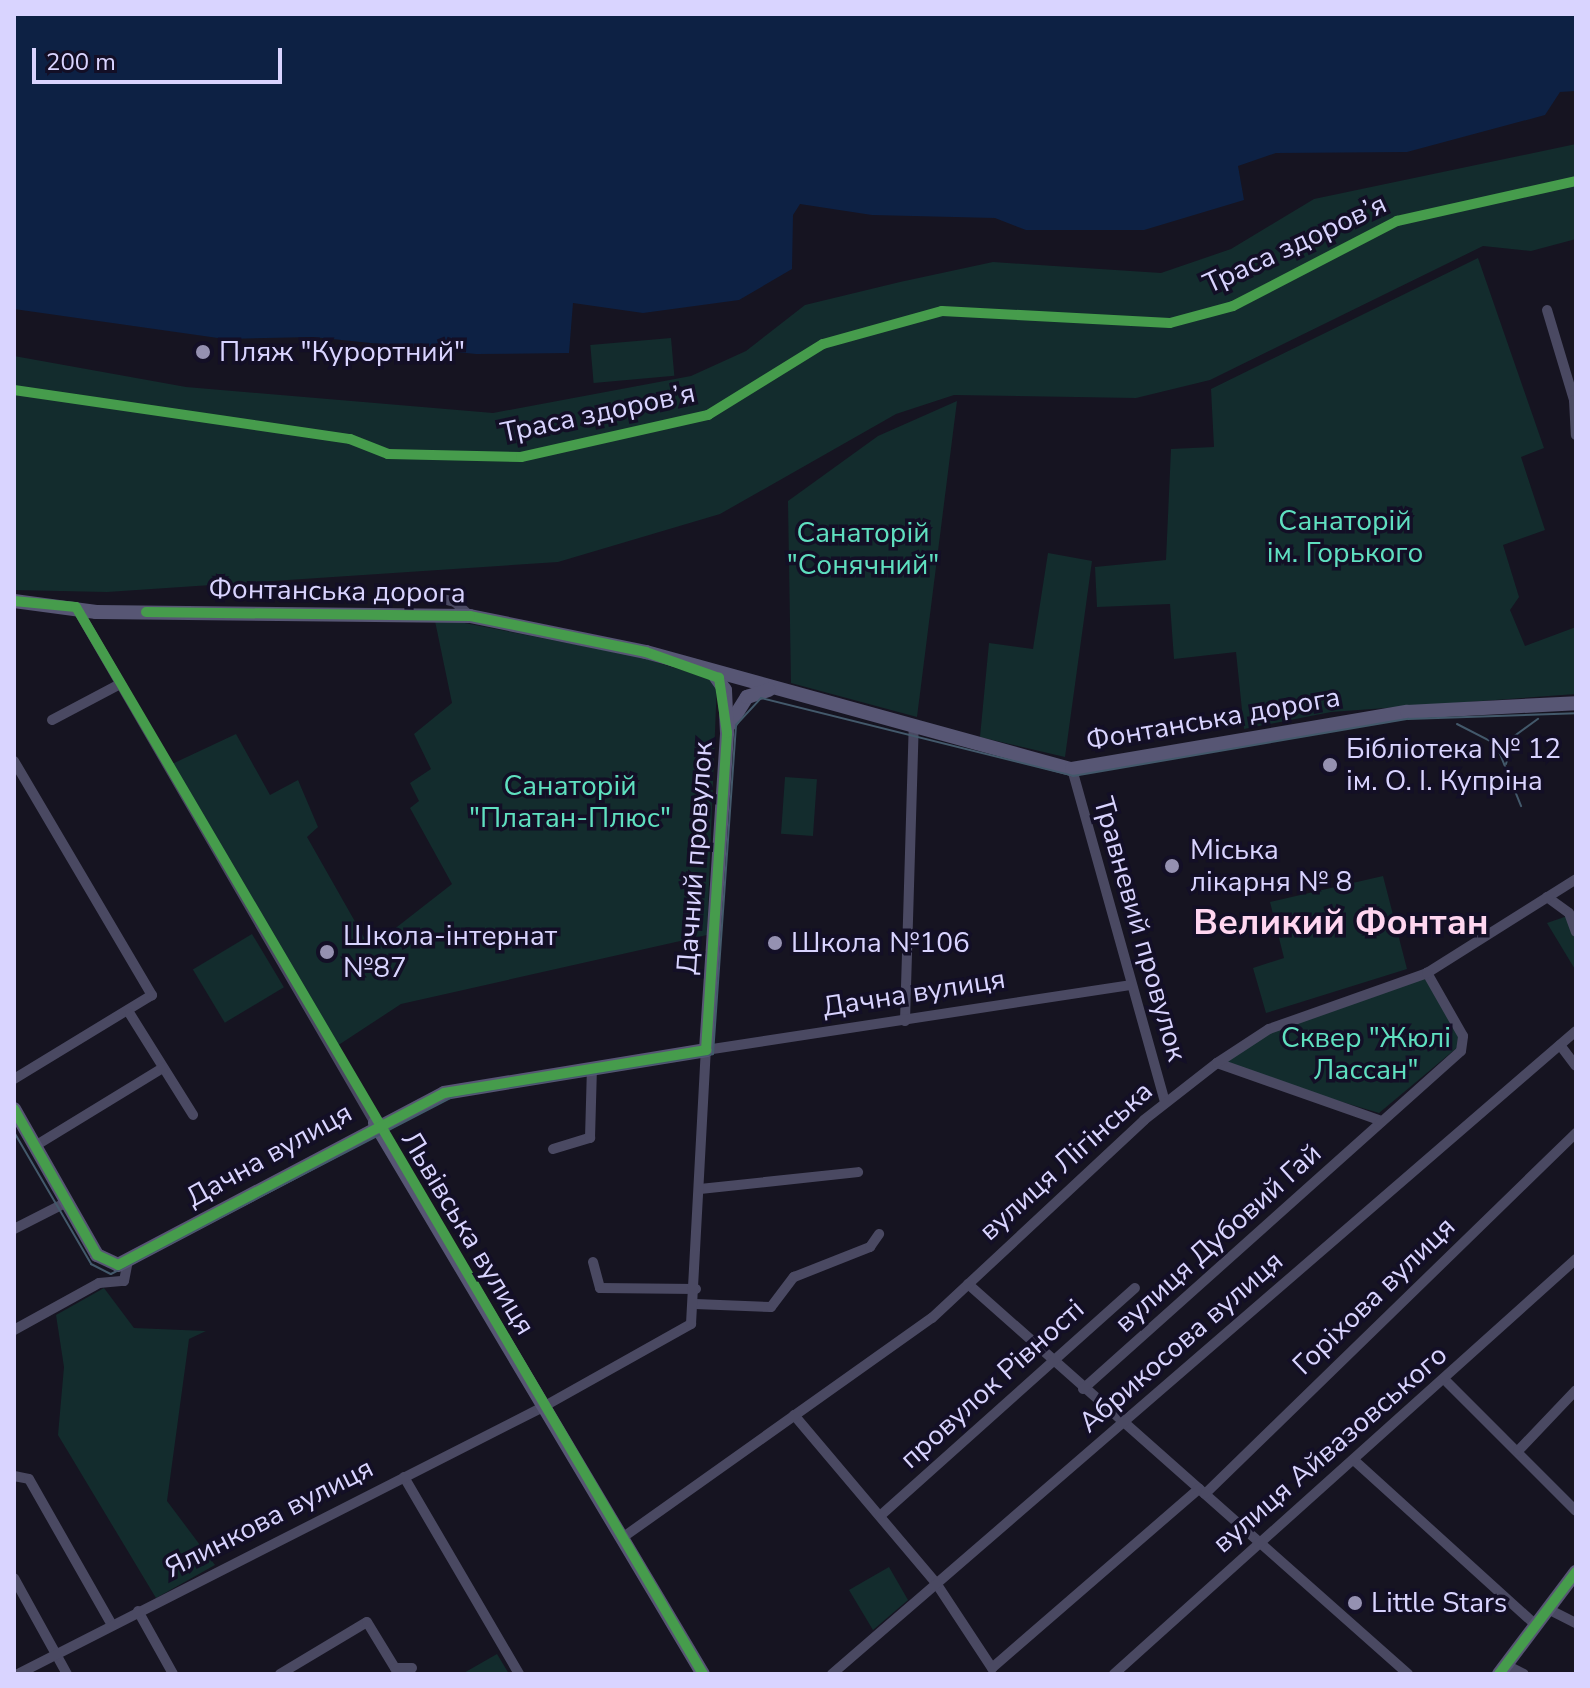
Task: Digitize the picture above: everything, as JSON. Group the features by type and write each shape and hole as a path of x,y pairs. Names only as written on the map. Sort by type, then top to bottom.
{"main road":[{"name":"Фонтанська дорога","path":"14,601 76,607 470,616 712,673 1072,769 1407,712 1576,703"},
{"name":"Дачний провулок","path":"706,1050 727,733 725,690 712,673"},
{"name":"Дачний провулок","path":"727,733 747,697 777,690"},
{"name":"Дачна вулиця","path":"128,1261 375,1123 444,1093 706,1050"},
{"path":"14,1109 97,1255 110,1264 128,1261"},
{"name":"Львівська вулиця","path":"375,1123 703,1674"},
{"path":"1503,1670 1576,1572"}],"street":[{"path":"1547,310 1574,400 1575,428"},
{"path":"435,597 455,602 470,616"},
{"name":"Львівська вулиця","path":"76,607 375,1123"},
{"path":"52,720 120,684"},
{"path":"905,1021 914,726"},
{"path":"14,761 151,990 149,1002 14,1079"},
{"name":"Травневий провулок","path":"1072,769 1165,1102"},
{"name":"вулиця Лігінська","path":"622,1538 794,1415 968,1284 1165,1102 1217,1063 1269,1029 1427,973 1576,879"},
{"path":"1547,897 1569,913 1576,932"},
{"name":"вулиця Дубовий Гай","path":"1083,1389 1464,1047 1427,973"},
{"name":"Дачна вулиця","path":"706,1050 1130,985"},
{"path":"130,1014 193,1115"},
{"name":"Абрикосова вулиця","path":"832,1674 1576,1031"},
{"path":"1560,1045 1576,1066"},
{"name":"Дачний провулок","path":"695,1304 706,1050"},
{"path":"1217,1063 1382,1121"},
{"path":"35,1146 163,1068"},
{"path":"553,1149 590,1138 592,1068"},
{"name":"Горіхова вулиця","path":"936,1583 986,1665 996,1668 1202,1492 1576,1133"},
{"path":"700,1189 858,1172"},
{"path":"14,1229 67,1202"},
{"path":"543,1407 691,1324 695,1304 775,1305 794,1277 870,1247 879,1234"},
{"name":"вулиця Айвазовського","path":"1114,1674 1447,1382 1576,1259"},
{"name":"Дачна вулиця","path":"14,1330 99,1283 124,1281 128,1261"},
{"path":"593,1262 600,1288 696,1289"},
{"path":"968,1284 1123,1425 1408,1674"},
{"name":"провулок Рівності","path":"880,1516 1135,1288"},
{"path":"1447,1382 1576,1511"},
{"path":"1518,1451 1576,1390"},
{"name":"Ялинкова вулиця","path":"18,1674 543,1407"},
{"path":"794,1415 936,1583"},
{"path":"1356,1462 1536,1625"},
{"path":"14,1476 29,1479 112,1625"},
{"path":"404,1477 519,1674"},
{"path":"14,1578 67,1674"},
{"path":"1548,1609 1576,1623"},
{"path":"138,1611 173,1674"},
{"path":"280,1674 367,1622 395,1668 412,1668"},
{"path":"1503,1670 1524,1674"}],"green space":[{"path":"1576,144 1576,239 1531,251 1483,246 1210,380 1136,398 954,395 896,414 720,514 558,562 107,592 14,590 14,356 186,387 493,413 691,376 746,351 805,305 993,262 1161,273 1231,249 1314,199"},
{"name":"Cанаторій ім. Горького","path":"1478,258 1544,448 1521,457 1545,530 1503,545 1519,597 1510,610 1525,646 1576,627 1576,694 1331,712 1244,729 1236,652 1174,659 1170,604 1097,607 1095,567 1166,560 1171,449 1214,447 1211,389"},
{"path":"671,338 674,376 594,383 590,345"},
{"name":"Санаторій \"Сонячний\"","path":"957,401 917,717 791,683 788,501 878,436"},
{"path":"1048,553 1092,561 1065,757 980,737 989,643 1033,649"},
{"name":"Санаторій \"Платан-Плюс\"","path":"449,620 640,657 717,681 707,935 401,1004 337,1046 172,764 236,734 270,795 298,780 318,827 307,837 370,948 452,884 410,808 419,801 410,783 431,769 414,734 452,703 435,621"},
{"path":"785,777 817,779 813,836 781,834"},
{"path":"1383,876 1407,969 1266,1013 1253,968 1284,958 1270,902"},
{"path":"1576,913 1576,971 1547,923"},
{"path":"252,934 284,987 225,1023 193,970"},
{"name":"Сквер \"Жюлі Лассан\"","path":"1424,976 1465,1041 1379,1113 1218,1065 1270,1031"},
{"path":"104,1288 134,1328 206,1331 189,1339 167,1501 215,1565 156,1598 58,1435 64,1367 56,1315"},
{"path":"889,1567 908,1600 873,1630 849,1590"},
{"path":"497,1654 509,1674 462,1674"}],"water":[{"path":"14,14 1576,14 1576,91 1560,92 1545,115 1407,152 1276,153 1238,166 1244,200 1144,230 1026,230 995,218 872,215 800,204 793,215 792,269 739,300 643,313 573,303 569,353 476,354 313,337 225,339 14,309"}],"tram line":[{"path":"14,1132 91,1264 111,1274 455,1096 713,1054 736,725 761,698 1073,776 1408,719 1576,713"},
{"path":"1506,764 1513,737 1538,719"},
{"path":"1457,724 1496,744 1521,806"}],"cycle path":[{"name":"Траса здоров’я","path":"14,390 350,439 388,454 521,457 708,415 823,344 942,311 1170,323 1233,306 1397,221 1576,181"},
{"path":"14,601 76,607 703,1674"},
{"path":"14,1109 97,1255 118,1265 444,1093 706,1050 727,733 719,678 646,652 470,616 146,612"},
{"path":"1499,1674 1576,1572"}],"place":[{"name":"Пляж \"Курортний\"","path":"203,352"},
{"name":"Бібліотека № 12 ім. О. І. Купріна","path":"1330,765"},
{"name":"Міська лікарня № 8","path":"1172,866"},
{"name":"Школа №106","path":"775,943"},
{"name":"Школа-інтернат №87","path":"327,952"},
{"name":"Little Stars","path":"1355,1603"}],"district":[{"name":"Великий Фонтан","path":"1341,923"}]}
